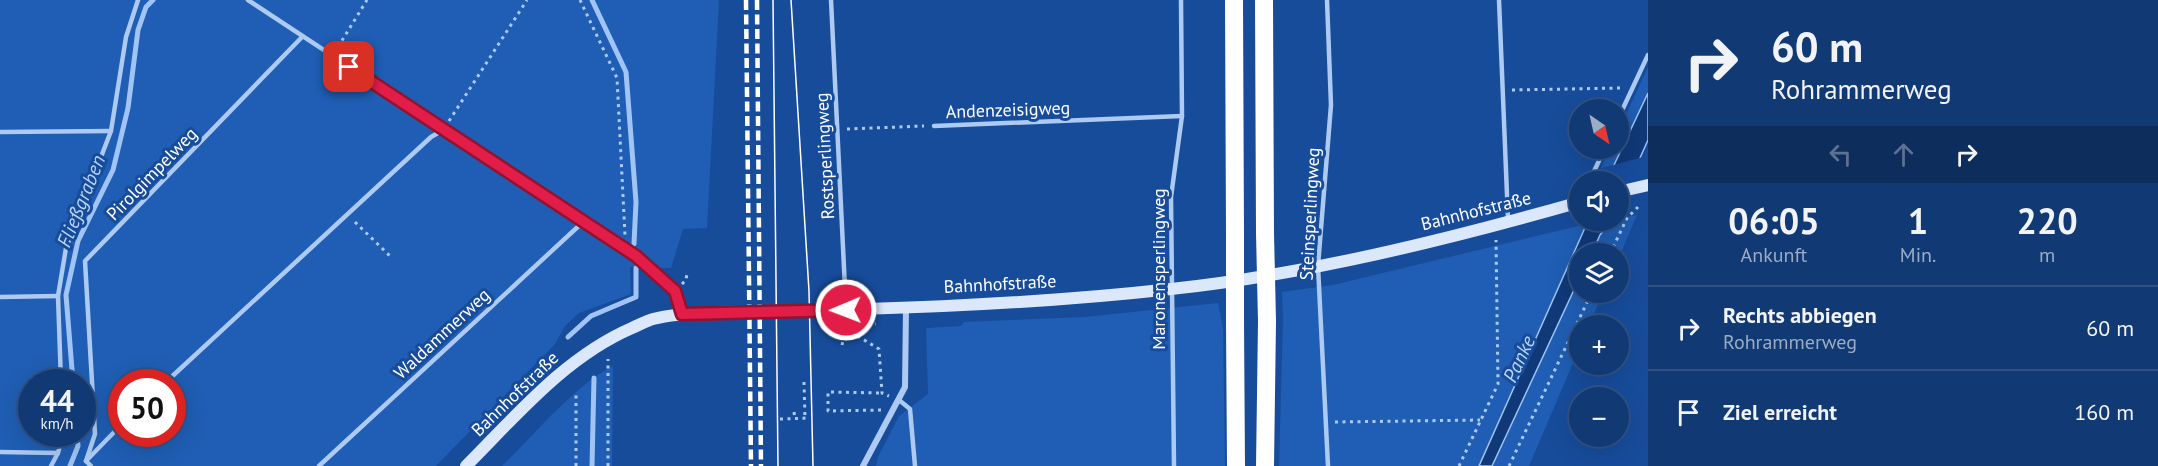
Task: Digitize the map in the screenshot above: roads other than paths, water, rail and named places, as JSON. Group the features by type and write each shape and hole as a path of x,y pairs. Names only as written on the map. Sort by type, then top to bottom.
{"highway":[{"path":"1234,0 1236,466"},
{"path":"1264,0 1267,321 1265,466"}],"main road":[{"name":"Bahnhofstraße","path":"466,466 542,390 582,355 602,342 652,319 682,314 906,308 1073,298 1173,289 1318,266 1414,246 1569,205"}],"street":[{"path":"863,466 905,387 906,308"}],"lane":[{"path":"61,369 58,296 66,248 111,131 126,37 138,0"},
{"path":"248,0 647,264 675,291 682,314"},
{"name":"Rostsperlingweg","path":"831,0 846,310"},
{"name":"Maronensperlingweg","path":"1174,466 1171,197 1182,117 1181,0"},
{"name":"Steinsperlingweg","path":"1327,0 1330,105 1318,266 1328,466"},
{"path":"1500,0 1508,221"},
{"name":"Pirolgimpelweg","path":"86,461 95,434 85,261 302,37"},
{"path":"1628,99 1648,55"},
{"name":"Andenzeisigweg","path":"934,126 1182,117"},
{"path":"180,369 431,137 443,130"},
{"path":"0,132 111,131"},
{"name":"Waldammerweg","path":"319,466 583,222"},
{"path":"0,297 58,296"},
{"path":"899,400 910,409 915,466"},
{"path":"91,466 86,461 108,438"},
{"path":"51,466 60,447"},
{"path":"0,452 58,453"}],"waterway":[{"name":"Fließgraben","path":"72,369 66,295 78,241 113,170 128,108 138,30 146,7 153,0"},
{"path":"592,0 626,72 636,202 634,244"},
{"path":"568,337 591,316 636,297 636,268"},
{"path":"592,466 594,378"},
{"name":"Fließgraben","path":"70,466 78,447"}],"tram line":[{"path":"773,0 778,466"},
{"path":"791,0 809,291 813,466"}],"railway":[{"path":"746,0 751,466"},
{"path":"757,0 761,466"}],"water label":[{"name":"Panke","path":"1519,359"}]}
